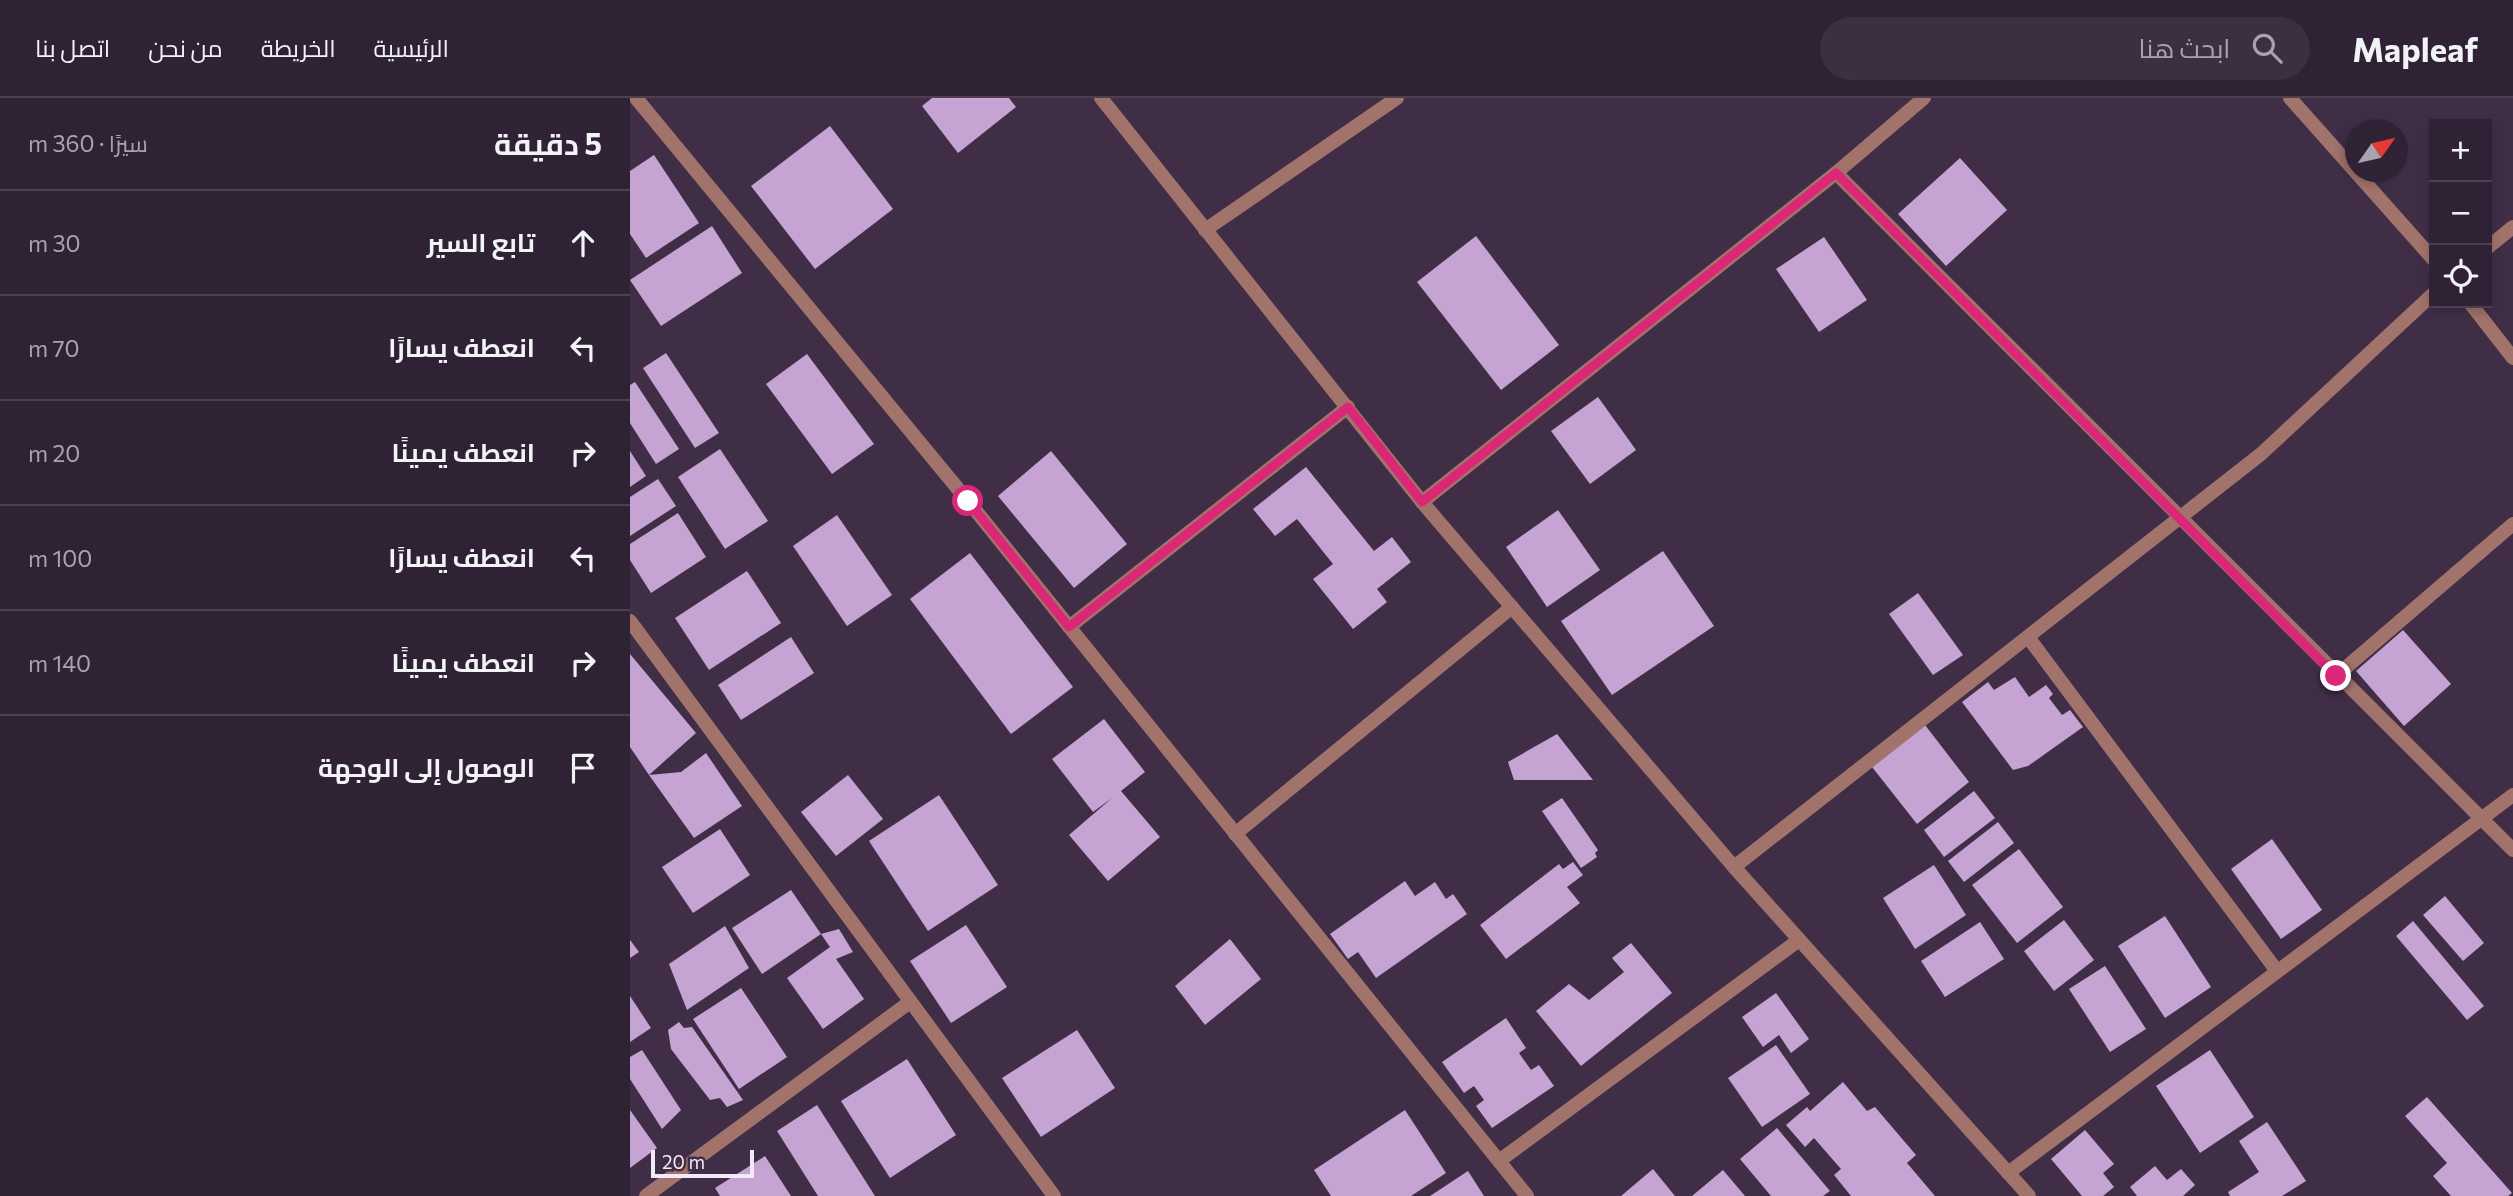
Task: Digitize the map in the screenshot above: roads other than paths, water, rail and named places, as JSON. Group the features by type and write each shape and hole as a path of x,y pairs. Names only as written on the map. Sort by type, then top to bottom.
{"street":[{"path":"636,98 1069,627 1527,1196"},
{"path":"1101,98 1422,502 1734,867 2029,1196"},
{"path":"1205,230 1398,98"},
{"path":"1422,502 1836,173 1924,98"},
{"path":"2290,98 2429,254"},
{"path":"1836,173 2336,676 2513,850"},
{"path":"2491,245 2513,227"},
{"path":"1734,867 2261,454 2429,298"},
{"path":"2474,308 2513,358"},
{"path":"1069,627 1348,407"},
{"path":"2336,676 2513,524"},
{"path":"1235,834 1512,607"},
{"path":"630,621 1054,1196"},
{"path":"2028,637 2277,971"},
{"path":"2008,1173 2513,795"},
{"path":"1499,1161 1799,940"},
{"path":"646,1196 910,1002"}]}
